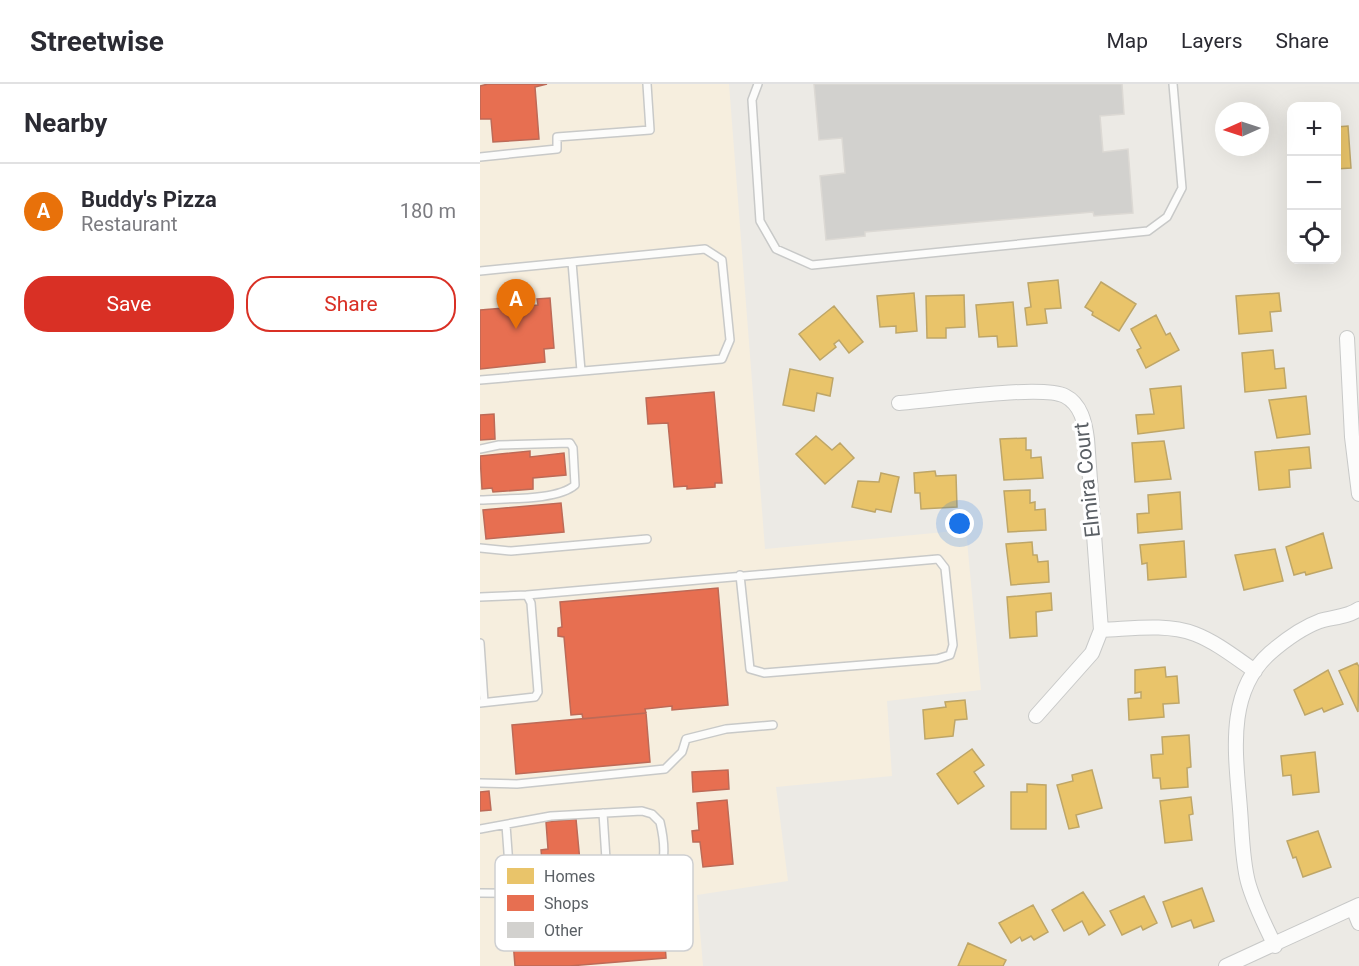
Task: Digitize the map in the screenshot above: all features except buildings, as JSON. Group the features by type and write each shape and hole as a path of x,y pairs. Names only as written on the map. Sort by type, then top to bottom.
{"street":[{"path":"1347,338 1352,437 1359,494"},
{"name":"Elmira Court","path":"899,404 1041,391 1065,396 1074,403 1085,424 1101,630 1092,653 1036,716"},
{"path":"1275,946 1247,881 1234,736 1240,703 1255,671 1268,655 1296,633 1319,622 1351,614 1359,609"},
{"path":"1101,630 1163,627 1184,630 1212,642 1255,671"},
{"path":"1226,966 1275,946 1356,906 1359,923"}],"lane":[{"path":"480,156 557,149 557,137 650,130 647,84"},
{"path":"758,84 753,100 760,221 776,249 812,265 1148,231 1167,217 1182,188 1173,84"},
{"path":"480,271 705,249 722,260 730,340 722,359 480,380"},
{"path":"572,262 581,371"},
{"path":"480,449 499,445 564,441 573,448 574,484 570,489 551,495 480,500"},
{"path":"480,548 511,551 646,539"},
{"path":"480,597 527,595 740,575 938,559 945,568 953,645 950,655 937,659 764,673 750,669 740,575"},
{"path":"480,643 482,703 535,697 538,692 531,603 527,595"},
{"path":"480,783 517,784 665,769 682,752 686,739 726,729 773,725"},
{"path":"480,829 551,816 642,811 652,814 660,822 663,855"},
{"path":"603,813 606,855"},
{"path":"506,825 508,855"}],"shaded area":[{"path":"480,84 729,84 765,549 966,530 981,690 887,701 892,776 776,787 788,881 697,895 703,966 480,966"}],"place":[{"name":"Buddy's Pizza","path":"516,329"}]}
